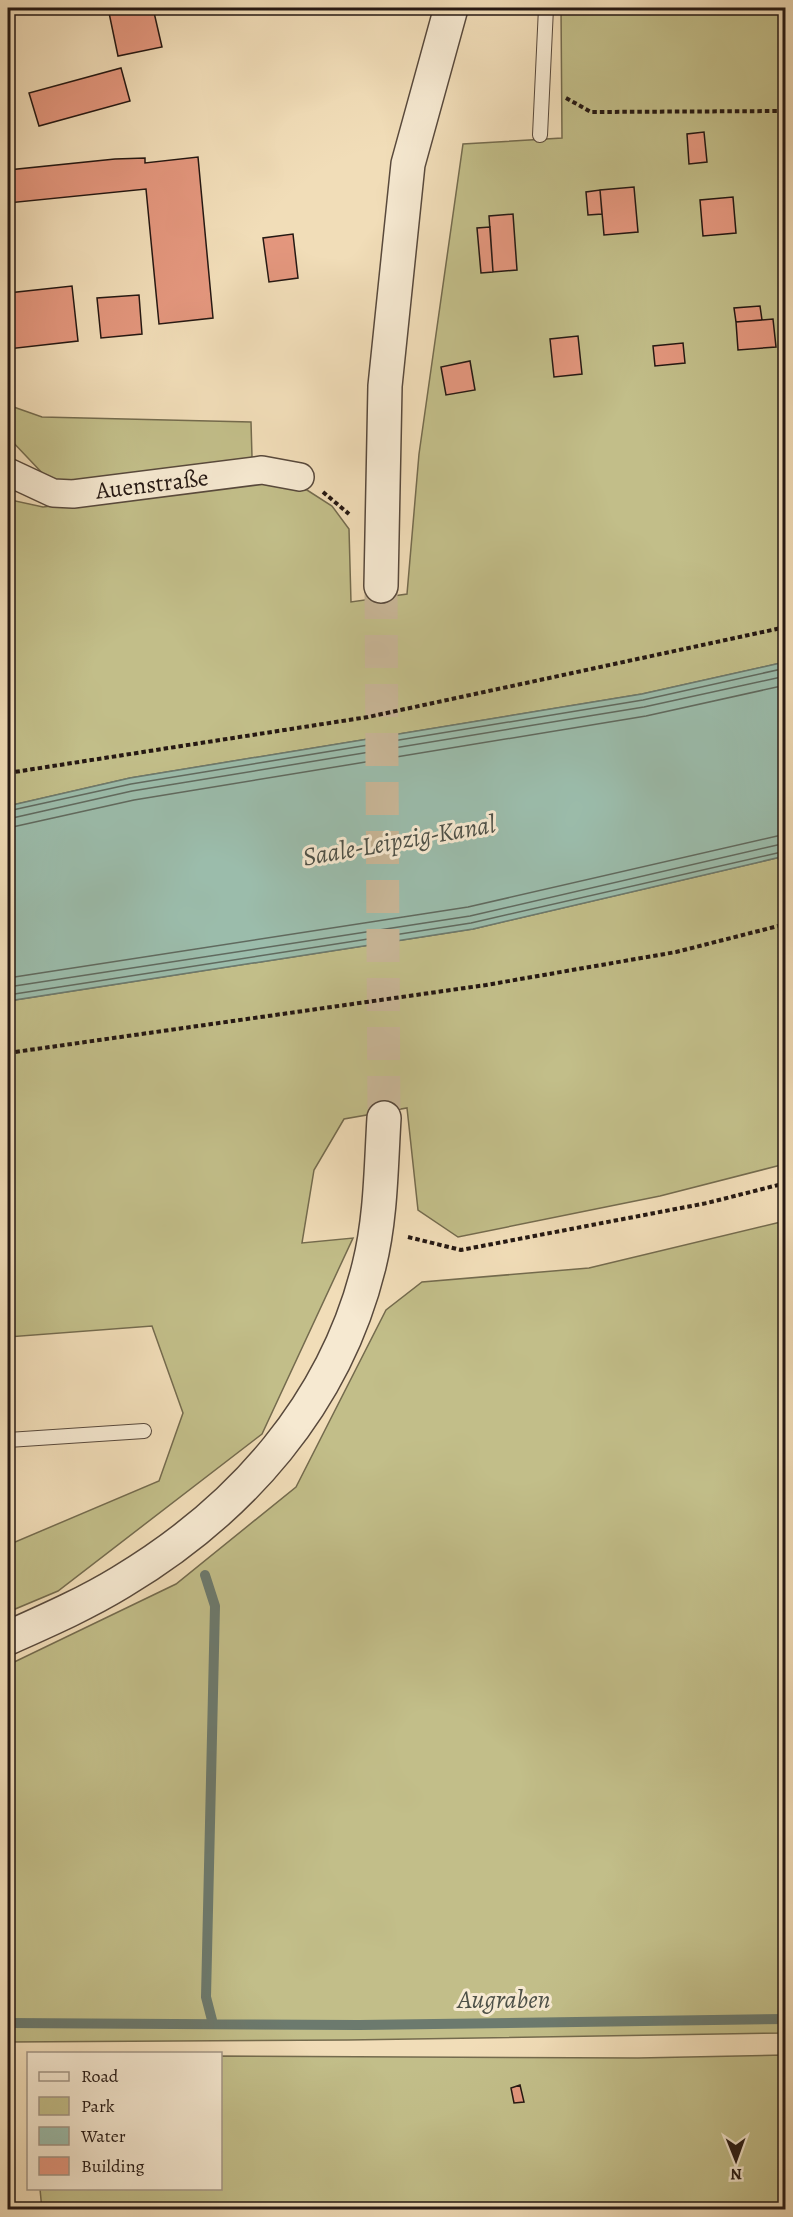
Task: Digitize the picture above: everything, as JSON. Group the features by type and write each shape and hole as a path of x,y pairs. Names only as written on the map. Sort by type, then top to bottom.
{"street":[{"path":"381,586 385,386 408,164 442,31 451,8"},
{"name":"Auenstraße","path":"8,472 53,494 73,494 262,470 300,477"},
{"path":"8,1638 69,1611 121,1582 172,1548 254,1478 307,1410 335,1358 369,1267 377,1221 384,1118"}],"lane":[{"path":"540,135 546,8"},
{"path":"8,1440 144,1431"}],"path":[{"path":"544,86 591,112 786,111"},
{"path":"300,477 336,501 356,521"},
{"path":"8,773 368,717 786,627"},
{"path":"8,1053 486,985 676,952 786,924"},
{"path":"377,1221 411,1238 461,1250 707,1203 786,1183"}],"green space":[{"path":"561,8 785,8 785,662 642,694 130,778 8,806 8,504 11,500 43,507 271,480 307,490 332,506 349,529 351,602 407,594 419,454 463,144 562,138"},
{"path":"8,405 42,417 251,422 252,457 245,461 77,485 47,478 8,437"},
{"path":"785,856 785,1164 660,1196 458,1237 418,1210 407,1108 344,1119 314,1170 302,1243 353,1238 262,1434 58,1591 8,1612 8,1545 159,1481 183,1413 152,1326 8,1337 8,1001 473,929"},
{"path":"785,1221 785,2033 348,2040 8,2042 8,1665 176,1584 296,1487 386,1310 422,1282 589,1268"},
{"path":"785,2055 785,2209 42,2210 40,2190 222,2190 222,2056 638,2058"}],"water":[{"name":"Saale-Leipzig-Kanal","path":"785,662 785,856 473,929 8,1001 8,806 130,778 642,694"}],"building":[{"path":"108,8 153,8 162,47 118,56"},
{"path":"121,68 130,101 39,126 29,93"},
{"path":"704,132 707,162 689,164 687,134"},
{"path":"198,157 213,318 159,324 146,189 8,203 8,170 115,159 145,158 145,163"},
{"path":"634,187 638,232 604,235 600,190"},
{"path":"600,190 602,214 588,215 586,192"},
{"path":"733,197 736,233 703,236 700,200"},
{"path":"513,214 517,270 493,272 489,216"},
{"path":"490,227 493,272 481,273 477,228"},
{"path":"293,234 298,278 269,282 263,238"},
{"path":"72,286 78,341 8,349 8,293"},
{"path":"139,295 142,334 101,338 97,298"},
{"path":"760,306 762,320 736,322 734,308"},
{"path":"773,319 776,347 738,350 736,322"},
{"path":"578,336 582,374 554,377 550,339"},
{"path":"683,343 685,363 655,366 653,346"},
{"path":"470,361 475,390 446,395 441,367"},
{"path":"520,2085 524,2102 514,2103 511,2088"}],"waterway":[{"path":"205,1575 215,1606 206,1997 213,2024"},
{"name":"Augraben","path":"8,2023 359,2025 786,2019"}],"tunnel":[{"path":"381,586 384,1118"}]}
